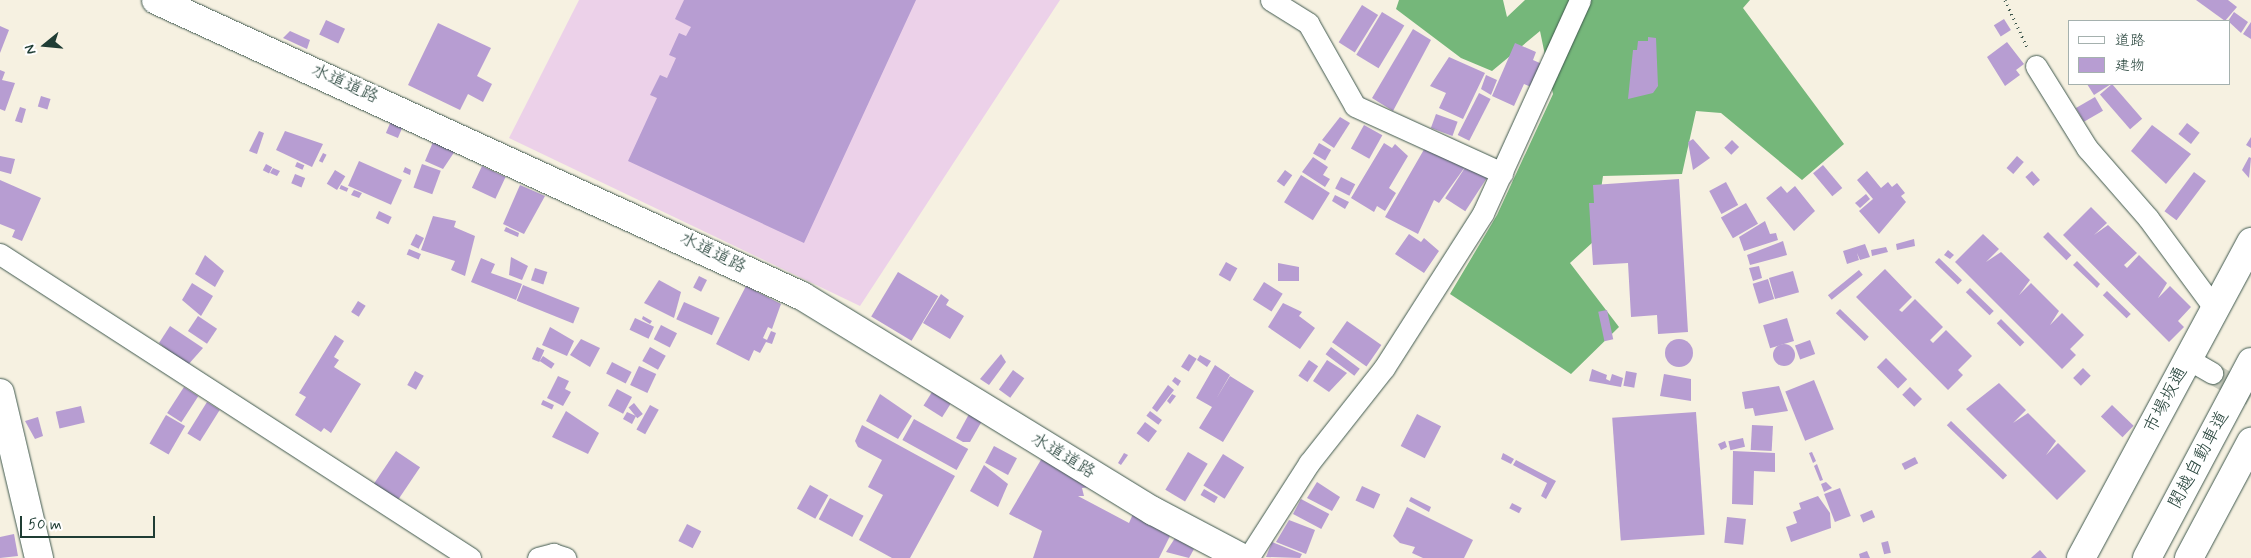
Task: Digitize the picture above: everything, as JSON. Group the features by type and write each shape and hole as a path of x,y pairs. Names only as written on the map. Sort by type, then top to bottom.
{"main road":[{"name":"水道道路","path":"156,0 802,296 1153,511 1242,558"},
{"name":"市場坂通","path":"2081,558 2251,242"},
{"name":"関越自動車道","path":"2147,558 2251,362"},
{"path":"0,393 39,558"},
{"path":"2189,558 2251,442"}],"street":[{"path":"1271,0 1308,23 1355,106 1502,173"},
{"path":"1248,558 1309,463 1384,368 1484,213 1580,0"},
{"path":"2036,66 2087,148 2148,218 2215,309"},
{"path":"0,254 470,558"},
{"path":"2188,359 2212,373"},
{"path":"538,558 553,554 565,558"}],"path":[{"path":"2005,0 2036,66"}],"shaded area":[{"path":"579,0 1060,0 860,306 509,138"}],"green space":[{"path":"1399,0 1503,0 1507,17 1525,0 1750,0 1743,8 1844,144 1802,180 1721,113 1696,111 1682,174 1603,176 1593,242 1570,263 1619,327 1571,374 1450,294 1497,215 1553,94 1540,31 1492,71 1461,58 1396,9"}],"building":[{"path":"684,0 916,0 804,243 628,161 657,98 650,95 660,75 667,78 676,58 669,55 679,33 686,36 691,27 675,19"},
{"path":"2196,0 2228,0 2237,7 2226,20"},
{"path":"1362,5 1378,15 1355,52 1339,42"},
{"path":"1382,12 1404,25 1379,68 1356,55"},
{"path":"2234,12 2248,22 2241,33 2231,24 2231,20 2229,20"},
{"path":"2004,19 2011,30 2001,36 1994,25"},
{"path":"326,20 345,29 338,43 319,35"},
{"path":"2251,22 2251,39 2243,34"},
{"path":"438,23 491,48 477,76 492,84 483,102 468,94 460,110 408,85"},
{"path":"0,26 9,30 0,53"},
{"path":"1413,29 1431,40 1393,111 1372,98"},
{"path":"290,31 310,40 307,49 283,38"},
{"path":"1648,37 1656,38 1658,86 1653,93 1628,99 1633,50 1637,50 1638,41 1648,41"},
{"path":"2007,42 2024,64 2016,70 2020,75 2005,86 1987,57"},
{"path":"1515,43 1536,52 1533,60 1542,64 1531,87 1524,84 1514,106 1492,96"},
{"path":"1449,57 1485,73 1463,119 1439,108 1446,93 1430,86"},
{"path":"0,70 5,72 2,80 15,83 5,111 0,109"},
{"path":"1486,75 1497,80 1491,95 1481,89"},
{"path":"2088,85 2109,85 2094,95"},
{"path":"2111,85 2142,119 2130,129 2100,94"},
{"path":"1479,93 1491,99 1469,141 1458,135"},
{"path":"41,96 51,99 47,109 38,107"},
{"path":"2095,97 2103,111 2084,122 2076,108"},
{"path":"20,107 26,109 22,123 15,121"},
{"path":"1436,114 1458,122 1452,136 1431,128"},
{"path":"1340,117 1350,123 1334,148 1322,140"},
{"path":"391,121 403,126 398,138 386,133"},
{"path":"2187,123 2200,133 2191,144 2178,134"},
{"path":"1364,125 1382,135 1369,159 1351,149"},
{"path":"2152,125 2191,154 2166,184 2131,151"},
{"path":"259,131 264,133 257,154 249,151"},
{"path":"285,131 323,144 312,167 276,150"},
{"path":"2251,137 2251,148 2246,145"},
{"path":"1693,139 1710,158 1693,170 1688,142"},
{"path":"1732,140 1739,147 1731,155 1724,148"},
{"path":"433,142 455,151 443,169 425,161"},
{"path":"1319,143 1331,150 1325,160 1313,153"},
{"path":"1384,143 1392,148 1395,144 1408,156 1389,188 1396,193 1385,211 1377,206 1374,212 1351,198"},
{"path":"1426,146 1465,167 1439,203 1434,200 1418,234 1385,217"},
{"path":"323,153 327,155 322,163 319,161"},
{"path":"0,156 15,159 11,174 0,171"},
{"path":"2017,156 2024,162 2013,174 2007,168"},
{"path":"1313,157 1328,167 1323,175 1330,179 1325,187 1302,172"},
{"path":"2249,157 2251,158 2249,178 2242,170"},
{"path":"359,161 402,180 391,205 348,186"},
{"path":"297,162 304,165 302,170 295,167"},
{"path":"1468,163 1488,176 1465,211 1445,198"},
{"path":"266,164 272,167 269,173 263,170"},
{"path":"422,164 441,171 432,194 413,187"},
{"path":"1823,165 1842,188 1832,196 1813,173"},
{"path":"482,166 506,177 495,199 472,188"},
{"path":"405,167 411,170 410,175 403,172"},
{"path":"273,168 280,171 277,176 270,173"},
{"path":"335,170 345,176 337,190 327,184"},
{"path":"1285,170 1292,175 1284,187 1277,181"},
{"path":"1867,171 1881,188 1888,182 1892,187 1897,183 1905,193 1901,196 1906,202 1879,234 1859,211 1873,199 1857,180"},
{"path":"2032,171 2040,180 2033,186 2025,177"},
{"path":"2194,172 2206,181 2176,220 2165,211"},
{"path":"295,174 305,178 301,187 291,183"},
{"path":"1301,175 1330,193 1313,220 1284,202"},
{"path":"1341,177 1355,184 1349,196 1335,189"},
{"path":"1679,179 1688,332 1658,334 1657,315 1631,317 1628,263 1593,265 1589,203 1594,203 1593,185"},
{"path":"0,180 41,198 22,241 12,237 15,230 0,224"},
{"path":"1726,182 1738,205 1721,214 1709,191"},
{"path":"341,185 348,188 347,192 339,189"},
{"path":"520,185 545,196 524,234 503,224"},
{"path":"1781,186 1787,193 1795,186 1815,211 1794,231 1766,198"},
{"path":"354,190 362,193 359,198 351,195"},
{"path":"1866,194 1870,199 1860,208 1855,203"},
{"path":"1335,195 1349,202 1345,209 1332,201"},
{"path":"1746,203 1758,224 1733,238 1721,218"},
{"path":"2091,207 2107,223 2094,235 2108,225 2137,253 2124,265 2127,268 2139,255 2167,283 2158,298 2170,286 2191,307 2178,321 2184,327 2169,342 2063,235"},
{"path":"379,211 392,217 388,224 376,218"},
{"path":"433,216 456,221 454,227 475,236 465,276 451,270 455,261 421,250"},
{"path":"1765,221 1770,234 1776,233 1778,240 1744,251 1739,237"},
{"path":"506,227 519,233 518,237 504,231"},
{"path":"2048,232 2071,255 2066,260 2043,237"},
{"path":"416,234 424,238 419,249 411,245"},
{"path":"1409,234 1421,242 1424,238 1439,251 1424,273 1395,254"},
{"path":"1983,234 1999,249 1986,262 2001,252 2030,280 2019,295 2031,283 2059,311 2050,325 2062,313 2084,335 2070,349 2076,355 2062,369 1955,262"},
{"path":"1914,239 1915,246 1897,250 1896,244"},
{"path":"1783,241 1787,255 1750,265 1747,255"},
{"path":"1865,244 1870,257 1860,260 1857,253 1859,260 1847,264 1843,251"},
{"path":"1886,247 1888,252 1872,256 1871,250"},
{"path":"409,249 421,254 419,260 407,255"},
{"path":"1948,250 1954,255 1950,259 1944,255"},
{"path":"205,255 224,271 215,287 195,274"},
{"path":"511,257 528,266 522,280 509,275"},
{"path":"481,258 495,264 491,273 522,284 516,300 471,282"},
{"path":"1939,258 1962,280 1958,285 1935,262"},
{"path":"2077,261 2100,284 2097,288 2073,265"},
{"path":"1226,262 1237,268 1230,281 1219,275"},
{"path":"1278,263 1299,267 1299,281 1278,281"},
{"path":"1759,266 1762,278 1753,281 1749,268"},
{"path":"535,268 547,272 543,284 531,280"},
{"path":"1885,269 1912,297 1899,310 1902,312 1915,299 1943,327 1930,340 1933,343 1946,330 1972,356 1958,370 1963,375 1948,390 1856,297"},
{"path":"1859,270 1863,275 1832,300 1828,295"},
{"path":"1793,271 1799,292 1775,299 1769,278"},
{"path":"898,272 938,296 912,341 871,317"},
{"path":"699,276 707,280 701,292 693,288"},
{"path":"1768,279 1774,299 1759,304 1753,284"},
{"path":"659,280 681,292 674,318 644,303"},
{"path":"1264,282 1283,294 1272,311 1253,300"},
{"path":"192,283 213,296 201,316 182,300"},
{"path":"523,285 580,308 573,324 517,301"},
{"path":"746,286 781,304 772,329 768,327 763,338 767,340 771,331 776,333 772,344 766,342 760,353 754,350 749,361 716,344"},
{"path":"1970,288 1994,311 1990,315 1966,292"},
{"path":"2107,291 2131,314 2127,318 2103,295"},
{"path":"941,294 949,300 946,305 964,316 950,339 923,323"},
{"path":"358,301 366,306 359,317 351,312"},
{"path":"684,302 720,318 712,335 676,319"},
{"path":"1283,303 1302,312 1299,316 1315,328 1300,349 1268,327"},
{"path":"1840,309 1869,337 1865,341 1836,313"},
{"path":"1607,310 1613,339 1604,341 1598,312"},
{"path":"198,316 217,329 207,344 188,331"},
{"path":"643,316 652,321 650,324 642,319"},
{"path":"635,318 654,327 649,339 630,330"},
{"path":"1787,318 1794,341 1770,348 1763,325"},
{"path":"2001,319 2024,342 2020,347 1997,323"},
{"path":"1347,321 1381,345 1366,366 1332,342"},
{"path":"661,325 677,333 670,347 654,339"},
{"path":"170,326 203,348 187,366 159,343"},
{"path":"550,327 574,341 567,356 542,345"},
{"path":"335,335 344,341 334,357 339,360 334,367 361,384 331,433 324,428 321,432 295,415 306,397 299,393"},
{"path":"581,339 600,348 590,367 570,355"},
{"path":"1679,339 1689,343 1693,353 1689,363 1679,367 1669,363 1665,353 1669,343"},
{"path":"1810,340 1815,354 1800,360 1795,345"},
{"path":"1784,344 1792,347 1795,355 1792,363 1784,366 1776,363 1773,355 1776,347"},
{"path":"537,347 544,350 539,362 532,359"},
{"path":"650,347 666,356 658,370 642,361"},
{"path":"1331,347 1360,369 1354,376 1326,354"},
{"path":"1001,354 1006,362 989,385 980,379"},
{"path":"1189,354 1197,359 1189,371 1181,367"},
{"path":"1200,355 1211,361 1207,367 1197,360"},
{"path":"543,356 555,364 551,369 540,361"},
{"path":"1886,358 1907,379 1898,388 1877,367"},
{"path":"1309,360 1318,366 1307,382 1298,376"},
{"path":"1327,360 1347,373 1329,392 1313,381"},
{"path":"612,362 632,372 626,384 606,374"},
{"path":"1215,365 1230,375 1216,399 1230,376 1254,391 1223,442 1199,428 1212,407 1196,398"},
{"path":"639,366 656,374 647,393 630,385"},
{"path":"2083,368 2091,376 2081,386 2073,378"},
{"path":"1592,369 1607,375 1606,379 1610,381 1612,374 1623,378 1621,387 1589,381"},
{"path":"1013,370 1024,378 1010,398 999,389"},
{"path":"415,371 424,376 416,390 407,385"},
{"path":"1626,371 1637,373 1634,388 1623,386"},
{"path":"1664,374 1691,379 1691,401 1660,396"},
{"path":"558,376 569,381 565,389 571,392 563,406 547,398"},
{"path":"1175,377 1181,381 1178,386 1172,381"},
{"path":"1814,380 1834,429 1805,441 1785,392"},
{"path":"1999,383 2026,410 2013,423 2028,413 2056,441 2046,455 2058,443 2086,471 2057,500 1966,409"},
{"path":"1168,385 1174,390 1157,412 1152,408"},
{"path":"1779,386 1788,411 1755,416 1753,408 1745,409 1742,392"},
{"path":"184,387 198,396 181,422 167,413"},
{"path":"1910,387 1922,399 1914,407 1902,395"},
{"path":"617,389 632,397 623,414 608,406"},
{"path":"932,392 951,404 942,417 924,406"},
{"path":"880,394 912,416 898,439 866,421"},
{"path":"1172,394 1176,396 1170,404 1167,401"},
{"path":"543,400 554,405 552,409 541,405"},
{"path":"207,402 220,410 200,441 187,433"},
{"path":"634,403 643,414 637,418 629,407"},
{"path":"650,405 659,410 645,434 636,429"},
{"path":"2112,405 2134,426 2122,437 2101,417"},
{"path":"81,406 85,423 59,428 56,412"},
{"path":"566,411 599,433 588,454 552,437"},
{"path":"1150,411 1162,420 1158,425 1146,416"},
{"path":"627,412 636,416 632,424 623,419"},
{"path":"1696,412 1705,535 1621,541 1612,418"},
{"path":"969,414 982,421 970,442 963,442 956,438"},
{"path":"1417,414 1441,426 1425,458 1401,446"},
{"path":"166,415 185,426 169,455 150,444"},
{"path":"38,417 43,436 35,439 25,421"},
{"path":"914,419 968,449 957,470 902,440"},
{"path":"1951,421 2007,475 2003,479 1947,425"},
{"path":"1145,422 1157,431 1149,442 1137,433"},
{"path":"862,425 955,476 910,558 892,558 859,540 883,495 868,487 882,460 858,447 855,441"},
{"path":"1752,425 1773,426 1772,451 1751,450"},
{"path":"1743,438 1745,447 1730,450 1728,441"},
{"path":"1725,441 1727,447 1721,450 1718,444"},
{"path":"994,446 1017,458 1008,475 985,463"},
{"path":"396,451 420,467 395,504 371,487"},
{"path":"1733,451 1775,453 1775,472 1754,471 1753,505 1732,504"},
{"path":"1188,452 1208,464 1185,502 1165,490"},
{"path":"1812,452 1816,461 1813,463 1809,453"},
{"path":"1124,453 1128,455 1121,465 1118,463"},
{"path":"1503,453 1514,459 1511,464 1501,459"},
{"path":"1223,454 1244,467 1225,499 1203,485"},
{"path":"1915,457 1918,463 1905,470 1902,464"},
{"path":"1042,458 1090,487 1082,488 1084,496 1078,496 1129,523 1133,514 1170,536 1159,558 1033,558 1042,531 1009,514"},
{"path":"1516,460 1556,481 1546,499 1541,496 1547,483 1513,465"},
{"path":"1817,464 1823,480 1820,481 1814,466"},
{"path":"984,465 1008,484 998,507 970,491"},
{"path":"1317,482 1340,497 1332,511 1307,498"},
{"path":"1826,482 1832,488 1824,492 1821,484"},
{"path":"810,485 828,495 815,519 797,509"},
{"path":"1362,486 1380,494 1374,509 1355,501"},
{"path":"1840,488 1851,516 1835,522 1824,494"},
{"path":"1204,489 1218,497 1214,503 1200,495"},
{"path":"1818,496 1830,513 1831,528 1791,542 1786,527 1797,523 1793,512 1801,509 1799,503"},
{"path":"1411,497 1431,507 1429,512 1409,501"},
{"path":"830,498 864,516 852,537 819,519"},
{"path":"1301,499 1329,514 1321,529 1293,514"},
{"path":"1512,503 1522,508 1519,513 1509,508"},
{"path":"1407,507 1473,540 1464,558 1423,558 1412,553 1415,547 1400,543 1393,536"},
{"path":"1872,510 1875,517 1863,522 1860,515"},
{"path":"1727,517 1746,519 1743,545 1724,543"},
{"path":"1289,520 1315,530 1306,554 1276,542"},
{"path":"687,524 701,531 693,548 678,541"},
{"path":"14,534 18,556 0,558 0,537"},
{"path":"1175,538 1194,549 1189,558 1166,552"},
{"path":"1888,541 1891,553 1884,554 1881,543"},
{"path":"1272,542 1302,554 1300,558 1266,557"},
{"path":"2040,550 2047,558 2031,558"},
{"path":"1867,551 1870,558 1860,558 1859,554"}],"tunnel":[{"path":"2212,373 2251,395"}]}
